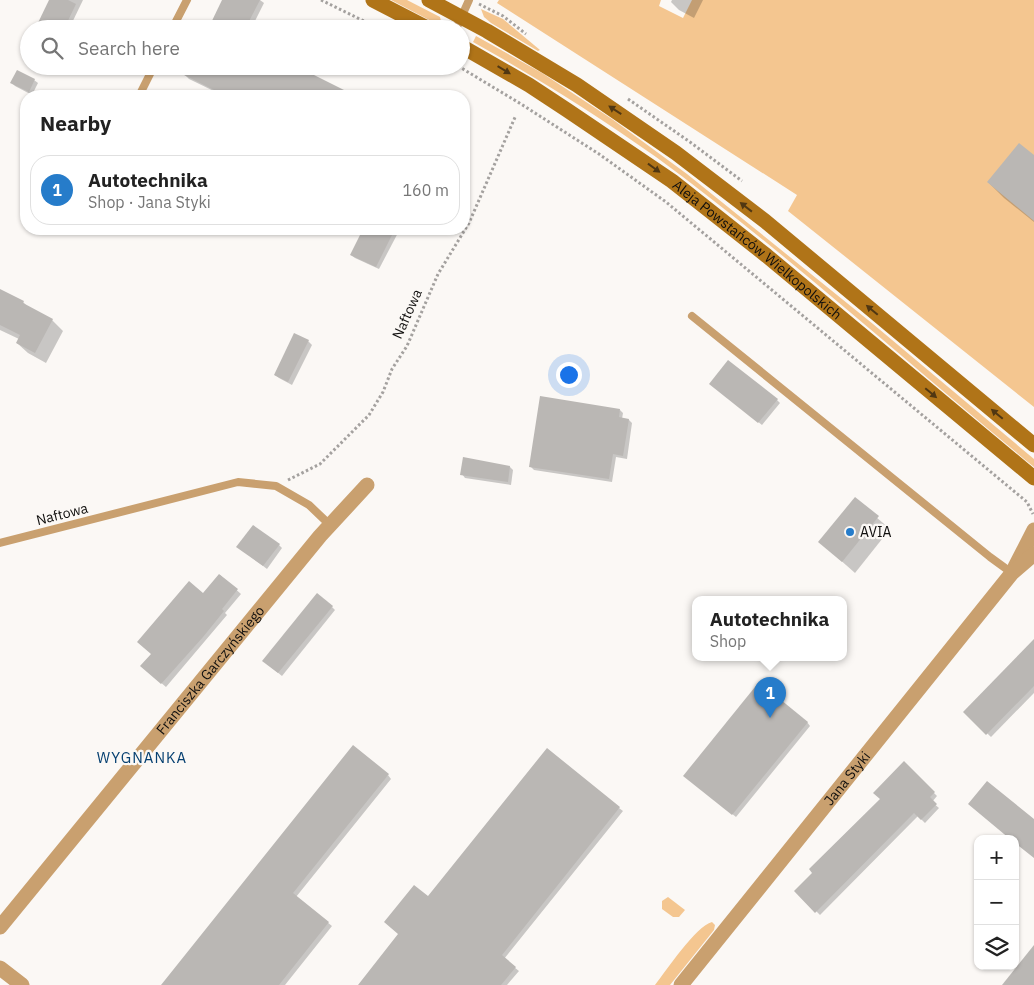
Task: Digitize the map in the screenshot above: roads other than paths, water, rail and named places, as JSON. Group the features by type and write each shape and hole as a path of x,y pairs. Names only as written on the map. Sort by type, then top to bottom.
{"main road":[{"path":"373,0 412,20"},
{"name":"Aleja Powstańców Wielkopolskich","path":"429,0 455,20"},
{"name":"Aleja Powstańców Wielkopolskich","path":"470,29 577,85 676,153 765,222 1034,445"},
{"name":"Aleja Powstańców Wielkopolskich","path":"470,51 606,134 672,181 768,256 1034,478"}],"street":[{"name":"Franciszka Garczyńskiego","path":"0,926 330,525 367,484"},
{"name":"Jana Styki","path":"681,985 1012,572 1034,530"},
{"name":"Jana Styki","path":"1012,572 1034,554"},
{"path":"0,968 22,985"}],"lane":[{"path":"177,20 187,0"},
{"path":"460,20 469,0"},
{"path":"142,90 150,75"},
{"path":"692,316 990,557 1012,572"},
{"name":"Naftowa","path":"0,543 238,482 276,486 309,505 330,525"}],"place":[{"name":"AVIA","path":"850,532"},
{"name":"Autotechnika","path":"770,718"}],"district":[{"name":"WYGNANKA","path":"142,758"}]}
